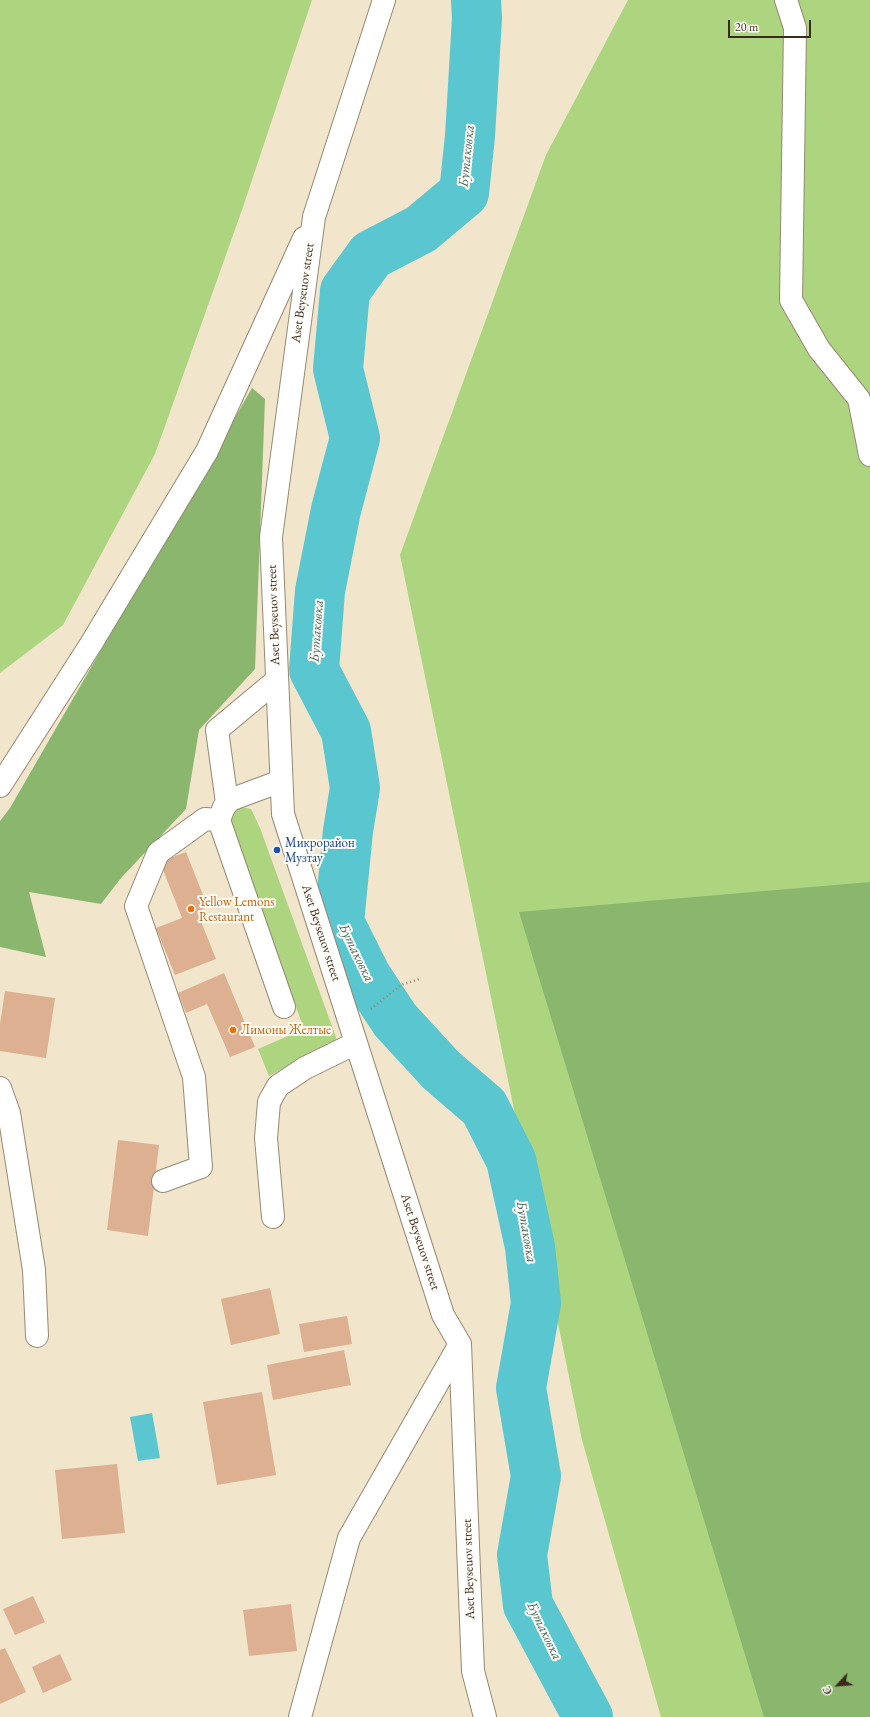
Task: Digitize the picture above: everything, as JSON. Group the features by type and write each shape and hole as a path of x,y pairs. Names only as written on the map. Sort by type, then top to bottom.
{"street":[{"name":"Aset Beyseuov street","path":"384,0 314,217 271,538 281,781 283,814 443,1315 460,1344 473,1671 484,1717"},
{"path":"786,0 795,28 791,300 819,348 858,399 870,455"},
{"path":"0,786 90,644 207,450 314,217"},
{"path":"277,680 217,730 223,812 284,1007"},
{"path":"163,1181 200,1167 194,1077 136,906 158,853 205,819 223,812 230,800 281,781"},
{"path":"273,1216 266,1138 269,1102 278,1086 305,1068 356,1043"},
{"path":"0,1088 9,1114 34,1270 38,1336"},
{"path":"300,1717 349,1538 460,1344"}],"path":[{"path":"368,1012 401,985 419,979"}],"green space":[{"path":"0,0 312,0 242,210 155,454 63,625 0,673"},
{"path":"628,0 870,0 870,1717 661,1717 582,1440 400,555 546,155"},
{"path":"252,388 265,399 255,669 199,730 186,809 121,878 101,904 29,892 46,957 0,947 0,821 10,808"},
{"path":"242,807 251,809 260,828 337,1040 269,1076 258,1049 304,1029 231,826 232,810"},
{"path":"870,882 870,1717 764,1717 519,912"}],"water":[{"path":"152,1413 160,1458 138,1461 130,1417"}],"building":[{"name":"Yellow Lemons Restaurant","path":"186,852 207,905 198,914 216,959 175,975 156,928 182,918 160,862"},
{"name":"Лимоны Желтые","path":"224,973 255,1047 230,1057 207,1004 186,1013 178,993"},
{"path":"5,991 55,998 46,1058 0,1051 0,1024"},
{"path":"118,1140 159,1145 148,1236 107,1230"},
{"path":"270,1288 280,1334 231,1345 221,1299"},
{"path":"347,1316 352,1344 304,1352 299,1324"},
{"path":"344,1350 351,1385 273,1400 267,1365"},
{"path":"262,1392 276,1475 217,1485 203,1402"},
{"path":"117,1464 125,1533 62,1539 55,1470"},
{"path":"33,1596 45,1622 15,1635 3,1609"},
{"path":"291,1604 297,1651 249,1656 243,1610"},
{"path":"5,1648 26,1692 0,1704 0,1650"},
{"path":"60,1654 72,1680 43,1693 32,1667"}],"waterway":[{"name":"Бутаковка","path":"476,0 477,18 470,136 464,193 421,229 371,255 345,291 338,369 355,438 336,510 320,591 314,670 346,731 355,788 348,831 339,922 366,976 395,1020 441,1070 484,1107 511,1160 530,1247 536,1303 521,1388 536,1476 522,1555 528,1605 588,1717"}],"place":[{"name":"Микрорайон Музтау","path":"277,850"},
{"name":"Yellow Lemons Restaurant","path":"191,909"},
{"name":"Лимоны Желтые","path":"233,1030"}]}
